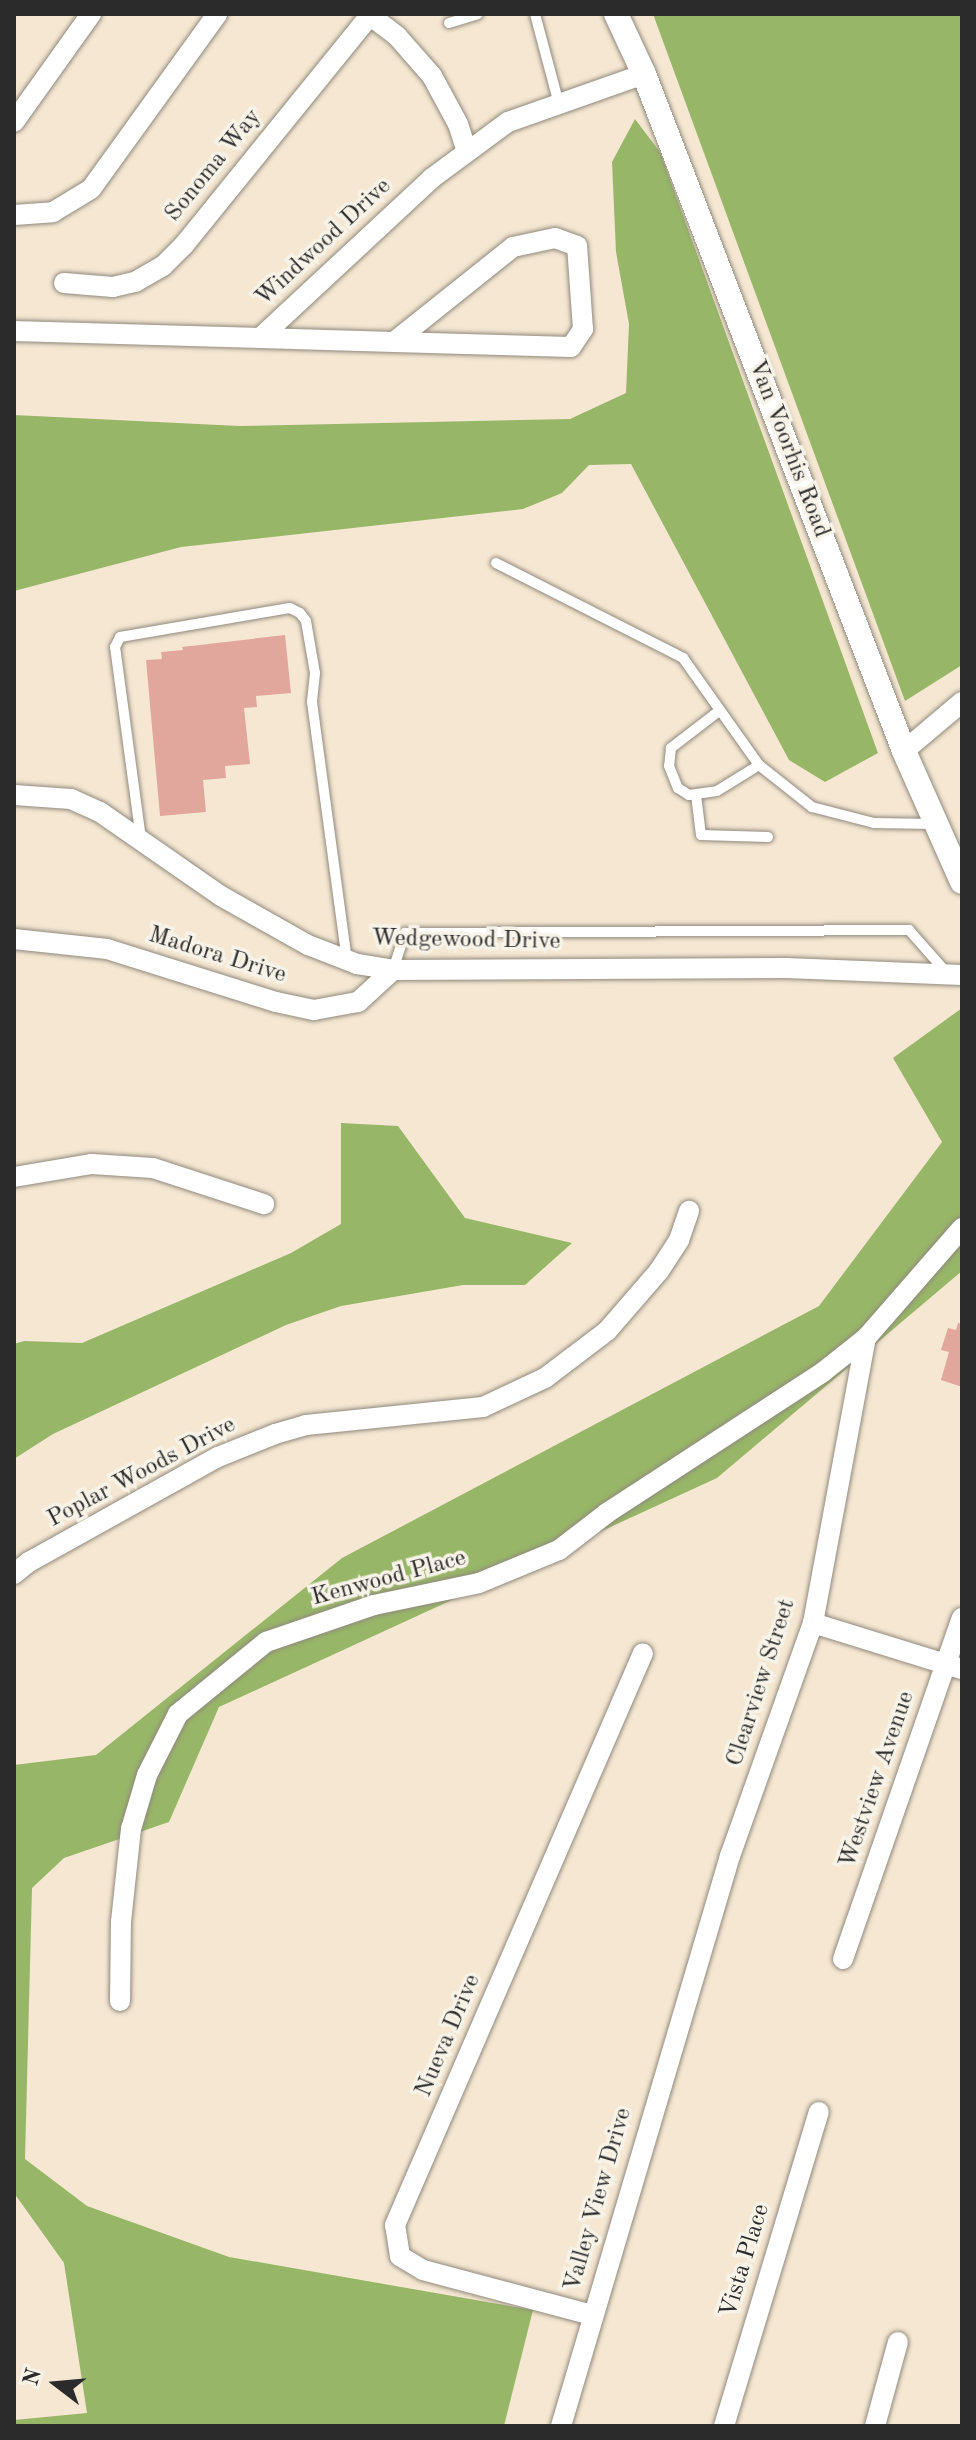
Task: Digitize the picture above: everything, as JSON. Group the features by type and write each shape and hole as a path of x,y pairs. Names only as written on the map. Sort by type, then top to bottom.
{"street":[{"path":"14,122 91,14"},
{"path":"14,215 53,212 91,189 217,14"},
{"name":"Van Voorhis Road","path":"616,14 644,74 904,751 962,882"},
{"path":"369,15 397,36 432,76 458,124 467,152"},
{"name":"Sonoma Way","path":"64,283 113,287 135,282 163,266 184,245 369,15"},
{"name":"Windwood Drive","path":"14,331 260,338 432,178 508,122 644,74"},
{"path":"260,338 394,342 571,347 583,329 577,246 555,238 513,247 394,342"},
{"path":"904,751 962,702"},
{"name":"Wedgewood Drive","path":"14,795 71,799 100,812 221,896 308,945 347,960 393,970 786,968 955,974"},
{"name":"Madora Drive","path":"14,939 107,949 276,1002 314,1010 358,1002 393,970"},
{"path":"14,1177 92,1164 153,1168 264,1204"},
{"name":"Poplar Woods Drive","path":"14,1574 29,1562 218,1457 275,1434 306,1425 483,1407 545,1378 607,1331 633,1301 679,1240 689,1211"},
{"name":"Kenwood Place","path":"120,2001 121,1922 131,1829 147,1775 178,1714 266,1642 374,1605 479,1583 559,1550 607,1513 823,1372 866,1338 962,1228"},
{"name":"Clearview Street","path":"688,1990 730,1856 813,1623 865,1363 866,1338"},
{"name":"Westview Avenue","path":"843,1959 954,1666 962,1618"},
{"path":"813,1623 954,1666"},
{"name":"Nueva Drive","path":"592,2315 423,2270 400,2256 395,2225 643,1653"},
{"name":"Valley View Drive","path":"561,2426 688,1990"},
{"name":"Vista Place","path":"724,2426 819,2112"},
{"path":"875,2426 898,2342"}],"lane":[{"path":"449,23 478,14"},
{"path":"535,14 559,104"},
{"path":"496,563 683,658 759,765 812,807 874,823 936,824"},
{"path":"141,841 115,647 120,637 290,608 300,613 306,621 315,673 312,702 347,960"},
{"path":"719,711 671,748 672,778 678,788 689,795 717,791 759,765"},
{"path":"696,795 701,835 768,837"},
{"path":"393,970 405,933 909,930 955,974"}],"green space":[{"path":"653,14 962,14 962,665 905,701"},
{"path":"635,119 660,152 878,753 825,782 789,760 631,464 589,465 562,493 523,509 181,547 14,591 14,415 239,426 570,419 626,393 629,324 616,252 612,162"},
{"path":"962,1008 962,1271 717,1478 219,1707 169,1822 64,1858 32,1888 25,2159 87,2206 229,2257 533,2310 504,2426 14,2426 14,2420 87,2413 64,2263 14,2193 14,1765 96,1755 342,1558 819,1306 942,1142 893,1058"},
{"path":"341,1123 398,1126 465,1218 572,1243 525,1285 463,1285 341,1306 286,1325 53,1434 14,1459 14,1344 24,1341 82,1343 291,1253 341,1224"}],"building":[{"path":"285,635 291,693 256,696 257,707 244,708 250,764 225,766 226,778 203,780 206,812 160,816 146,660 162,659 161,652 183,650 182,647"},
{"path":"958,1323 962,1324 962,1387 941,1380 949,1352 941,1350 948,1328 956,1330"}]}
